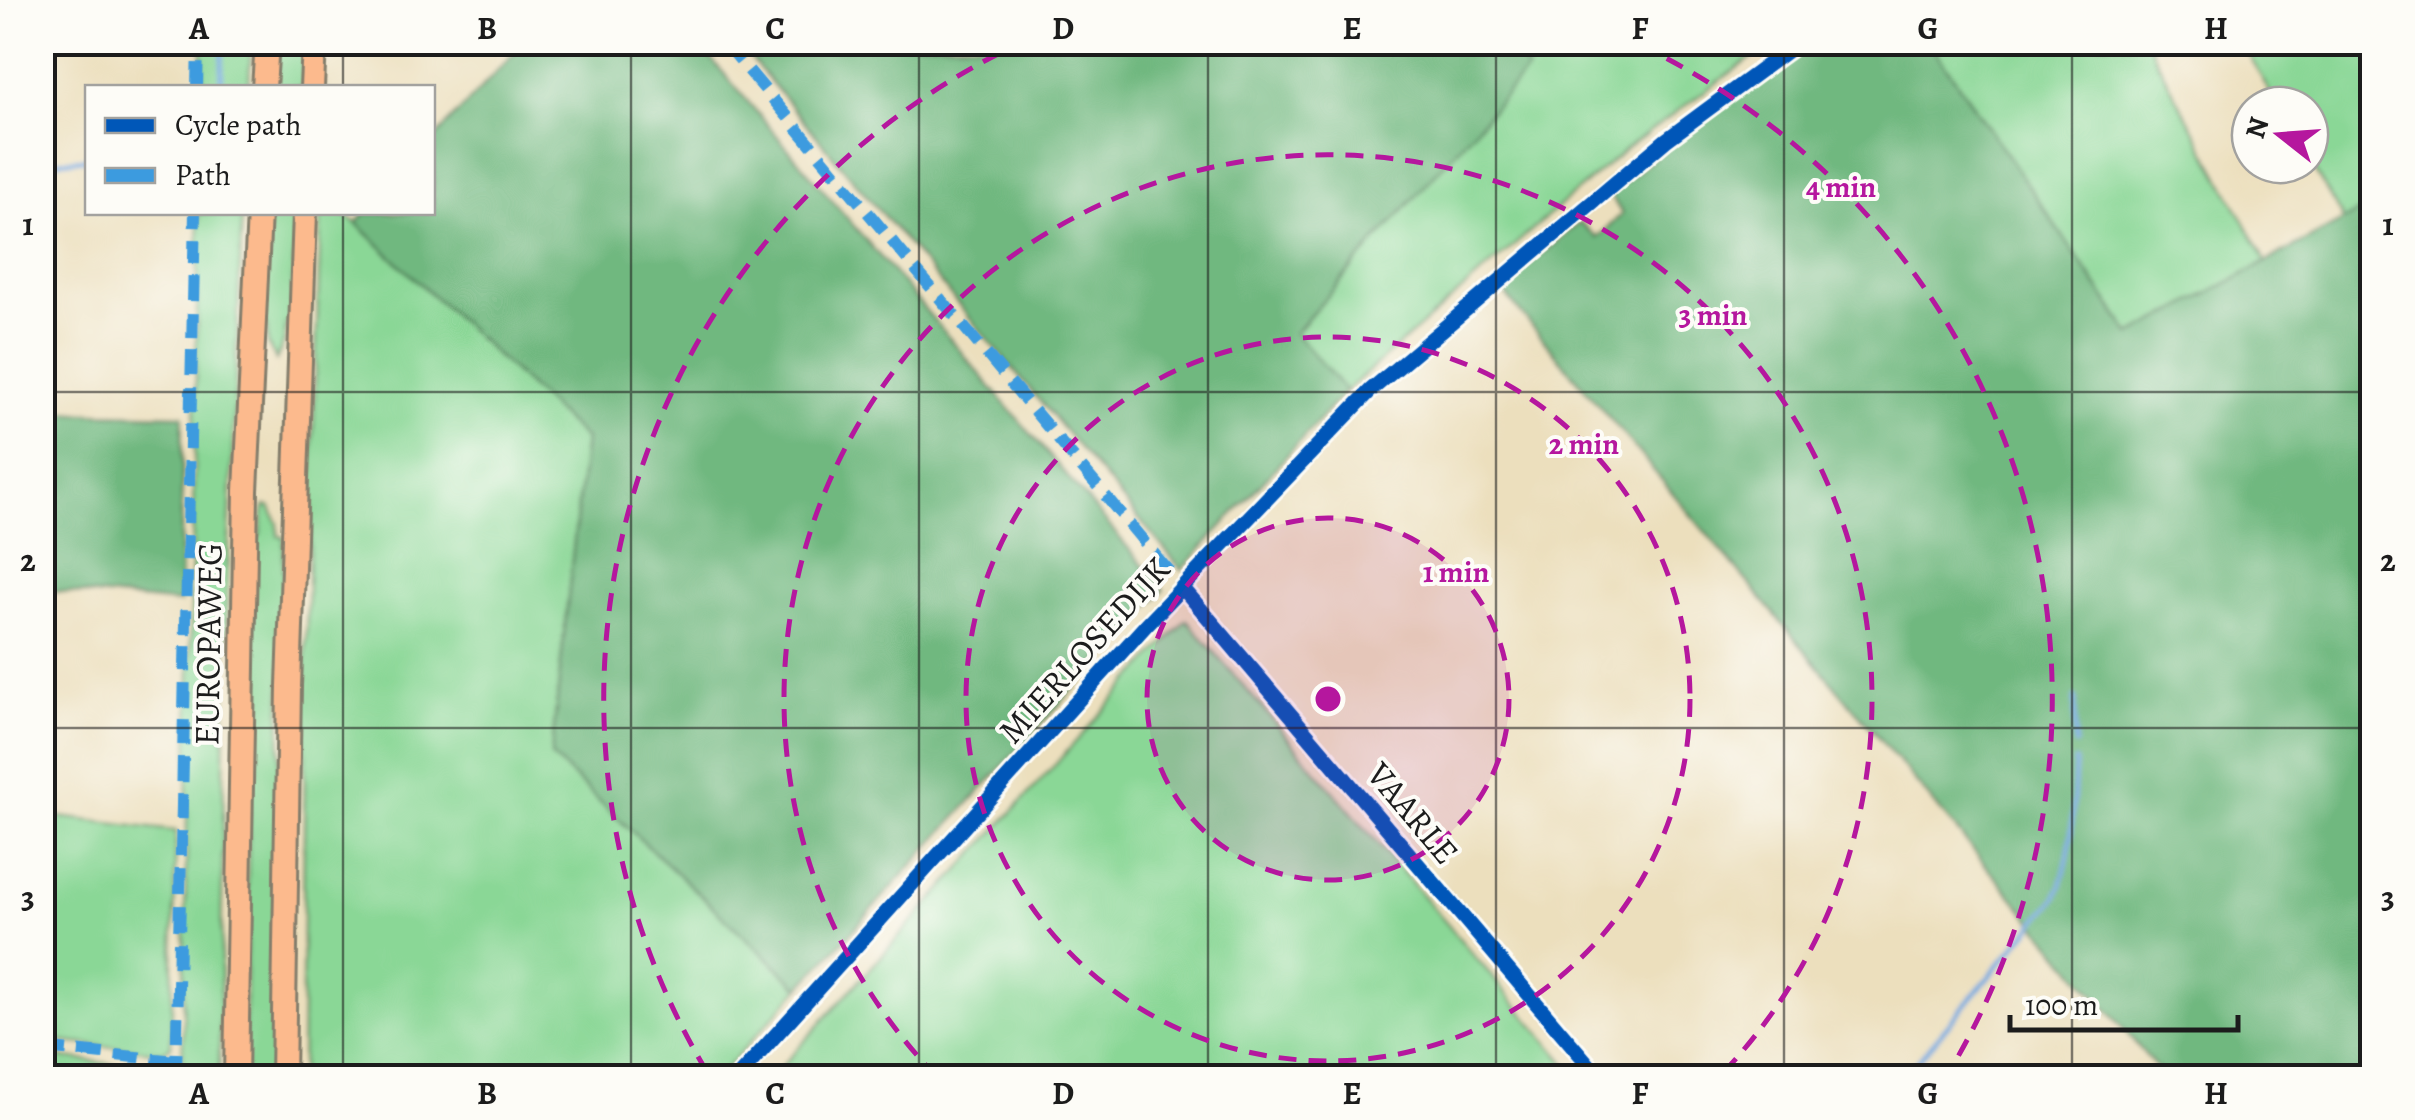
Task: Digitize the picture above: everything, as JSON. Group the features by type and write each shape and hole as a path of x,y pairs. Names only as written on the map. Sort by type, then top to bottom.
{"highway":[{"path":"264,85 266,42"},
{"path":"312,85 314,42"},
{"name":"EUROPAWEG","path":"236,1078 246,491 258,215"},
{"path":"283,1078 288,704 306,215"}],"street":[{"name":"MIERLOSEDIJK","path":"737,1078 1182,587 1371,390 1666,140 1799,42"},
{"name":"VAARLE","path":"1182,587 1600,1078"}],"green space":[{"path":"203,43 251,43 249,85 202,85"},
{"path":"274,43 304,43 302,85 271,85"},
{"path":"523,43 698,43 1164,590 800,988 551,756 585,439 356,223 363,215 435,215 435,138"},
{"path":"738,43 1505,43 1528,69 1295,333 1346,391 1182,570"},
{"path":"1505,43 1772,43 1628,147 1346,391 1295,333 1527,69"},
{"path":"1805,43 1930,43 2131,335 2372,205 2372,1077 2164,1077 1500,288 1580,222 1597,238 1622,214 1610,194"},
{"path":"1930,43 2147,43 2267,263 2131,335"},
{"path":"2242,43 2372,43 2372,205 2344,221 2323,185 2330,185 2330,85 2266,85"},
{"path":"199,215 242,215 227,593 219,1078 182,1077"},
{"path":"266,215 296,215 291,321 286,324 276,360 268,345 267,325 262,325"},
{"path":"321,215 345,215 585,439 551,756 800,988 718,1077 301,1078 303,726"},
{"path":"43,412 183,415 180,603 43,590"},
{"path":"265,506 270,506 278,524 278,536 284,537 274,1077 244,1078 254,536 260,535"},
{"path":"1186,620 1578,1077 772,1077"},
{"path":"43,815 176,831 171,1046 163,1052 43,1040"},
{"path":"43,1055 168,1071 167,1077 43,1077"}],"waterway":[{"path":"221,85 223,42"},
{"path":"42,162 85,159"},
{"path":"2075,698 2075,744"},
{"path":"1903,1078 2056,898 2069,848 2075,761"}],"marked path":[{"path":"197,85 198,42"},
{"path":"725,42 1182,587"},
{"path":"176,1078 195,215"},
{"path":"42,1048 177,1061"}],"cycle path":[{"path":"737,1078 1147,624 1371,390 1666,140 1799,42"},
{"path":"1182,587 1600,1078"}]}
